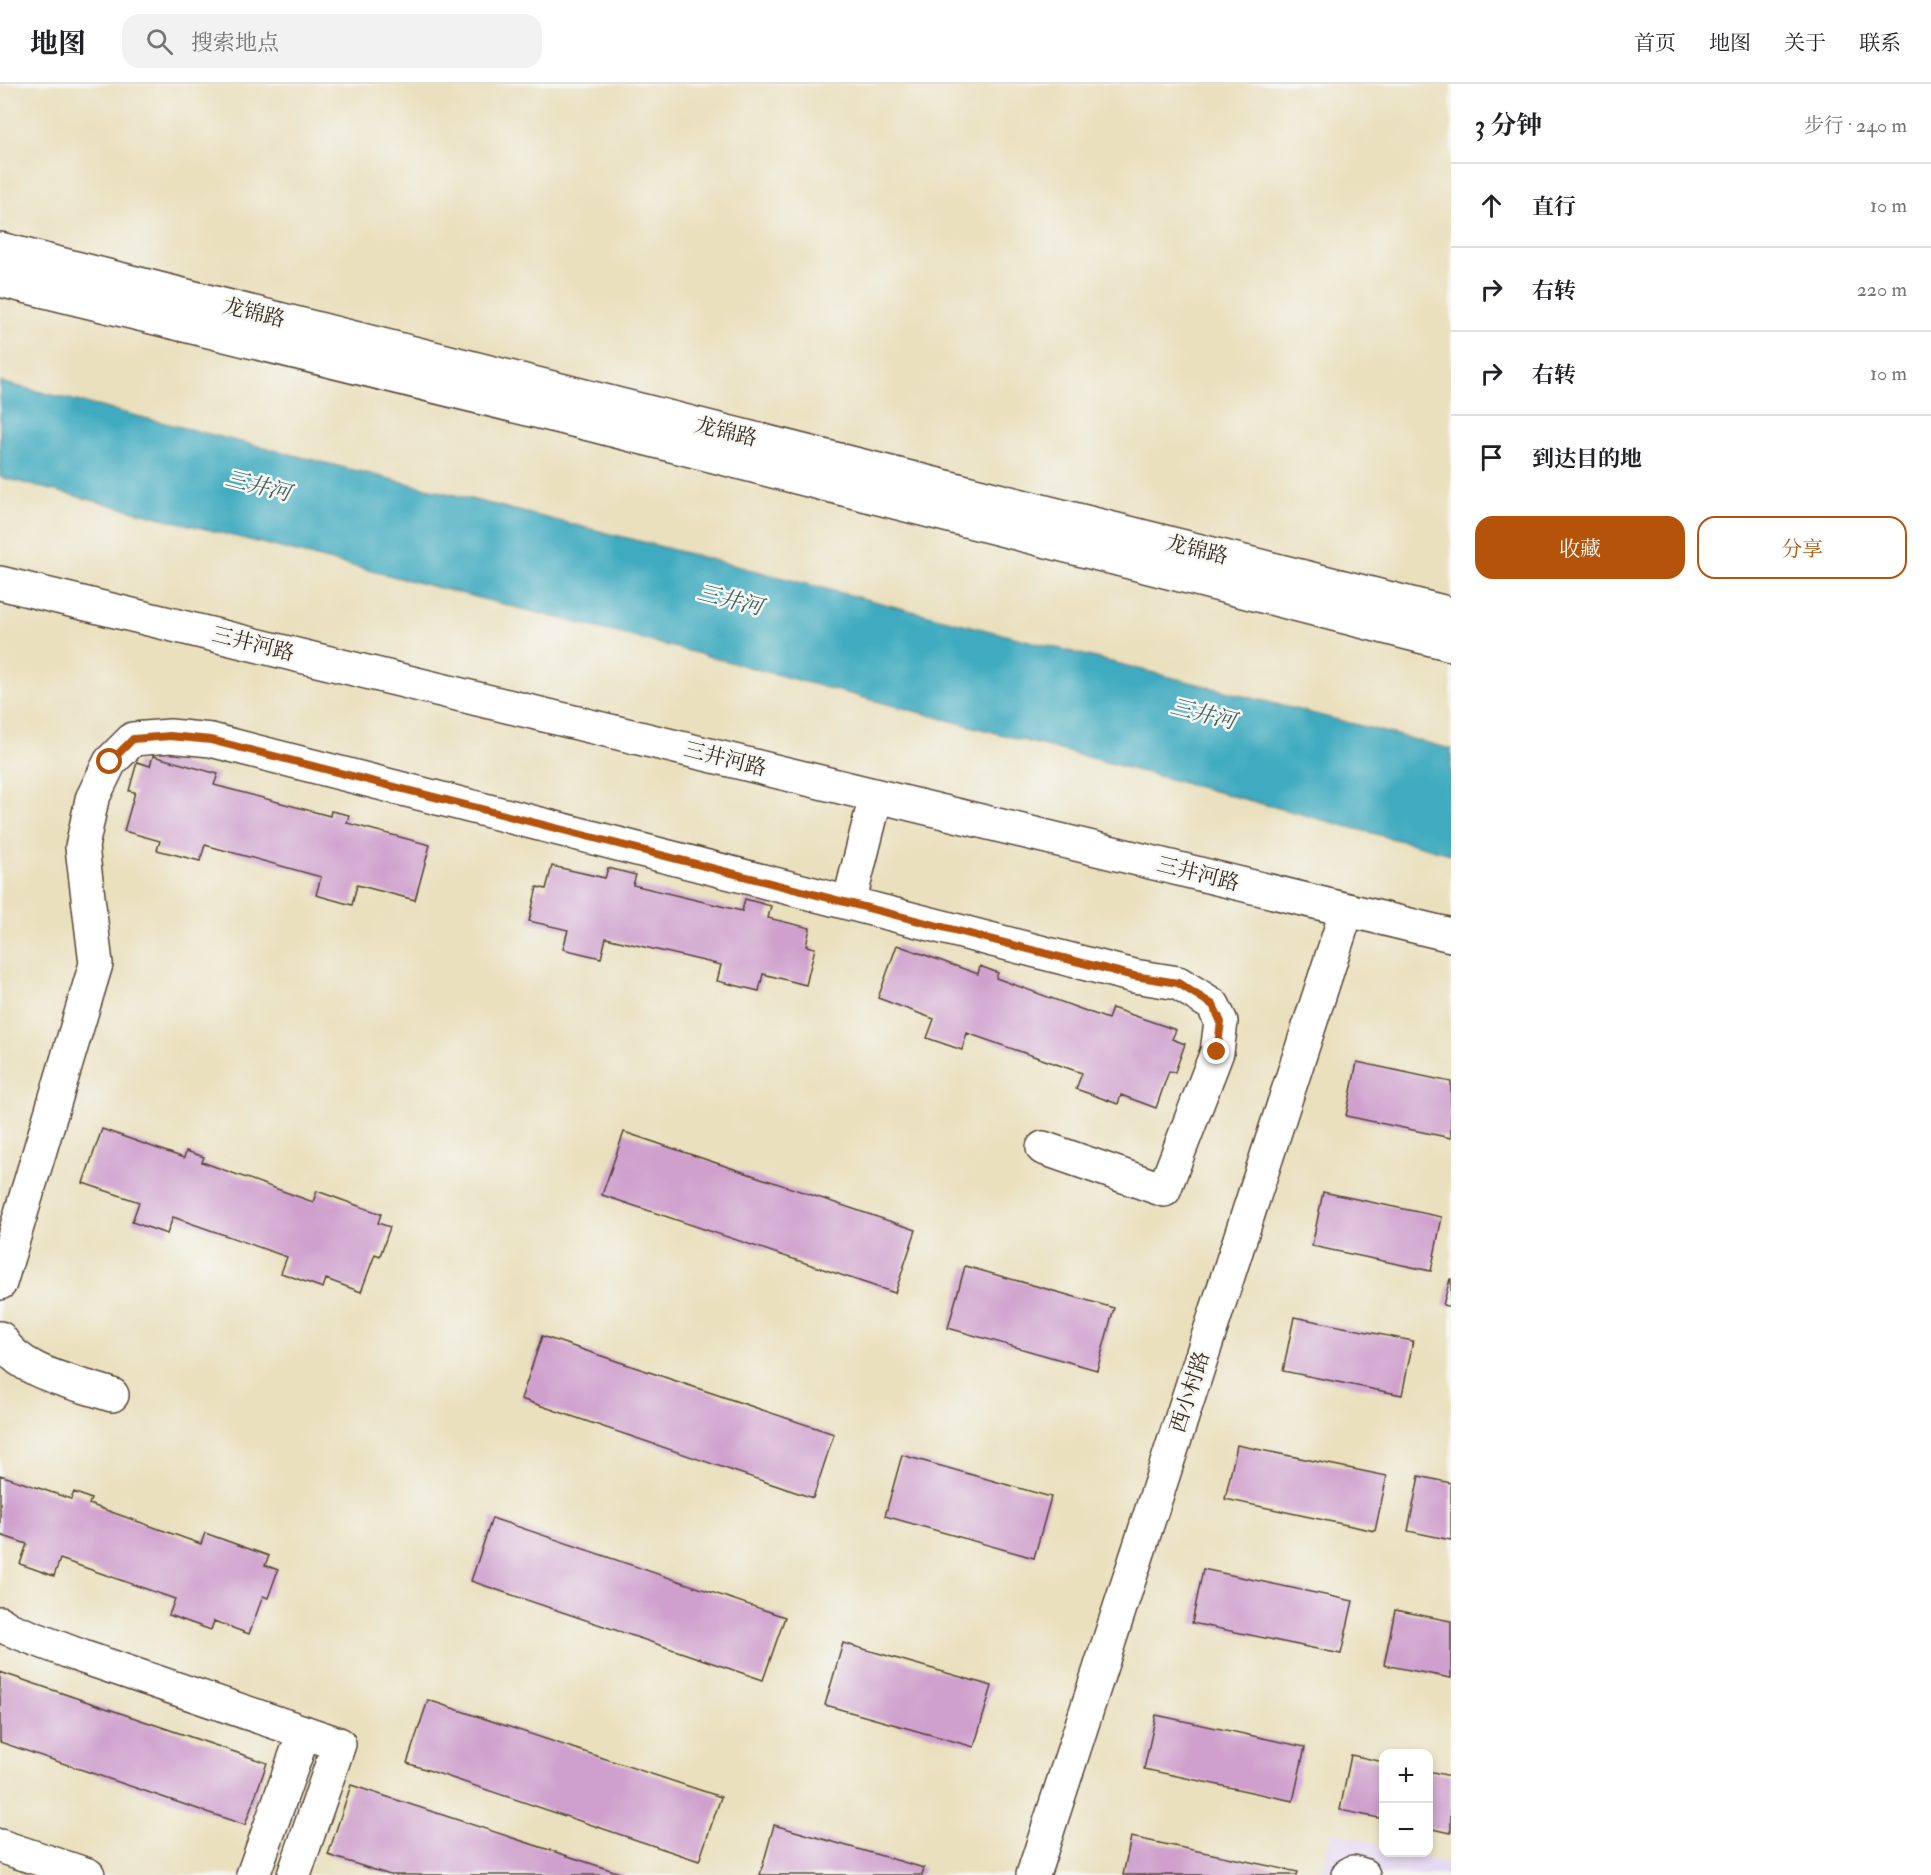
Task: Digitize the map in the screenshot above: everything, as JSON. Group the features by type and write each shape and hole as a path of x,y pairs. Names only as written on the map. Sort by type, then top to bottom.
{"main road":[{"name":"龙锦路","path":"0,249 1451,614"},
{"name":"龙锦路","path":"0,280 581,422 1451,644"},
{"name":"三井河路","path":"0,583 1451,935"},
{"path":"0,1283 96,964 82,847 92,799 110,762 133,739 170,736 211,740 1134,976 1178,983 1213,1005 1221,1022 1217,1052 1164,1190 1043,1148"},
{"path":"849,903 876,796"},
{"name":"西小村路","path":"1034,1875 1347,910"},
{"path":"0,1338 8,1352 36,1369 112,1395"},
{"path":"0,1623 83,1657 339,1744 294,1875"},
{"path":"253,1875 304,1732"},
{"path":"0,1846 88,1875"},
{"path":"1348,1875 1353,1872 1363,1875"}],"shaded area":[{"path":"1333,1831 1379,1845 1379,1857 1422,1857 1451,1865 1451,1875 1319,1875"}],"water":[{"name":"三井河","path":"0,382 631,539 1451,749 1451,854 685,650 0,477"}],"building":[{"path":"153,756 218,774 214,785 330,816 331,811 349,815 347,823 430,845 415,900 357,885 352,905 316,895 321,877 205,845 200,861 157,850 160,841 124,831 135,792 129,791 137,762 150,766"},
{"path":"552,866 605,878 608,868 636,875 633,885 742,911 745,899 771,906 768,918 810,928 806,946 815,948 806,985 763,974 759,991 717,981 721,965 606,938 601,958 563,949 568,930 529,921 537,887 546,889"},
{"path":"897,945 978,974 980,966 998,973 996,978 1108,1019 1112,1008 1176,1030 1172,1039 1185,1044 1175,1072 1169,1071 1156,1108 1121,1095 1118,1104 1076,1089 1082,1073 967,1033 962,1050 927,1038 934,1019 878,998"},
{"path":"1357,1062 1451,1082 1451,1138 1346,1116"},
{"path":"102,1129 184,1158 186,1151 204,1157 202,1162 313,1202 317,1191 381,1214 378,1223 390,1227 380,1256 375,1254 361,1292 326,1279 323,1288 281,1273 287,1257 173,1217 167,1234 132,1222 139,1202 83,1183"},
{"path":"624,1132 916,1230 895,1293 602,1195"},
{"path":"1323,1192 1442,1217 1431,1271 1312,1246"},
{"path":"965,1266 1114,1308 1097,1370 948,1328"},
{"path":"1451,1279 1451,1307 1443,1305"},
{"path":"1294,1317 1413,1341 1402,1395 1283,1371"},
{"path":"542,1336 834,1434 813,1498 521,1399"},
{"path":"1237,1445 1387,1476 1375,1531 1225,1499"},
{"path":"902,1455 1051,1497 1034,1558 885,1516"},
{"path":"0,1475 71,1499 74,1492 91,1499 89,1504 201,1544 205,1533 269,1556 265,1565 278,1570 268,1598 263,1596 249,1634 214,1621 211,1630 169,1615 175,1599 60,1559 54,1576 20,1564 27,1544 0,1535"},
{"path":"1419,1476 1451,1483 1451,1540 1408,1531"},
{"path":"492,1518 785,1617 763,1680 471,1581"},
{"path":"1203,1569 1353,1601 1341,1654 1192,1623"},
{"path":"1395,1610 1451,1621 1451,1678 1384,1665"},
{"path":"843,1643 992,1686 974,1747 825,1705"},
{"path":"0,1672 267,1763 245,1825 0,1742"},
{"path":"428,1700 721,1797 699,1861 407,1763"},
{"path":"1156,1715 1305,1747 1293,1801 1144,1769"},
{"path":"1351,1755 1379,1761 1379,1818 1340,1810"},
{"path":"1433,1772 1451,1776 1451,1833 1433,1829"},
{"path":"351,1785 626,1875 390,1875 328,1855"},
{"path":"774,1825 924,1868 922,1875 760,1875"},
{"path":"1131,1837 1298,1872 1297,1875 1123,1875"}],"route":[{"path":"110,762 133,739 170,736 211,740 1134,976 1178,983 1213,1005 1221,1022 1217,1052"}]}
